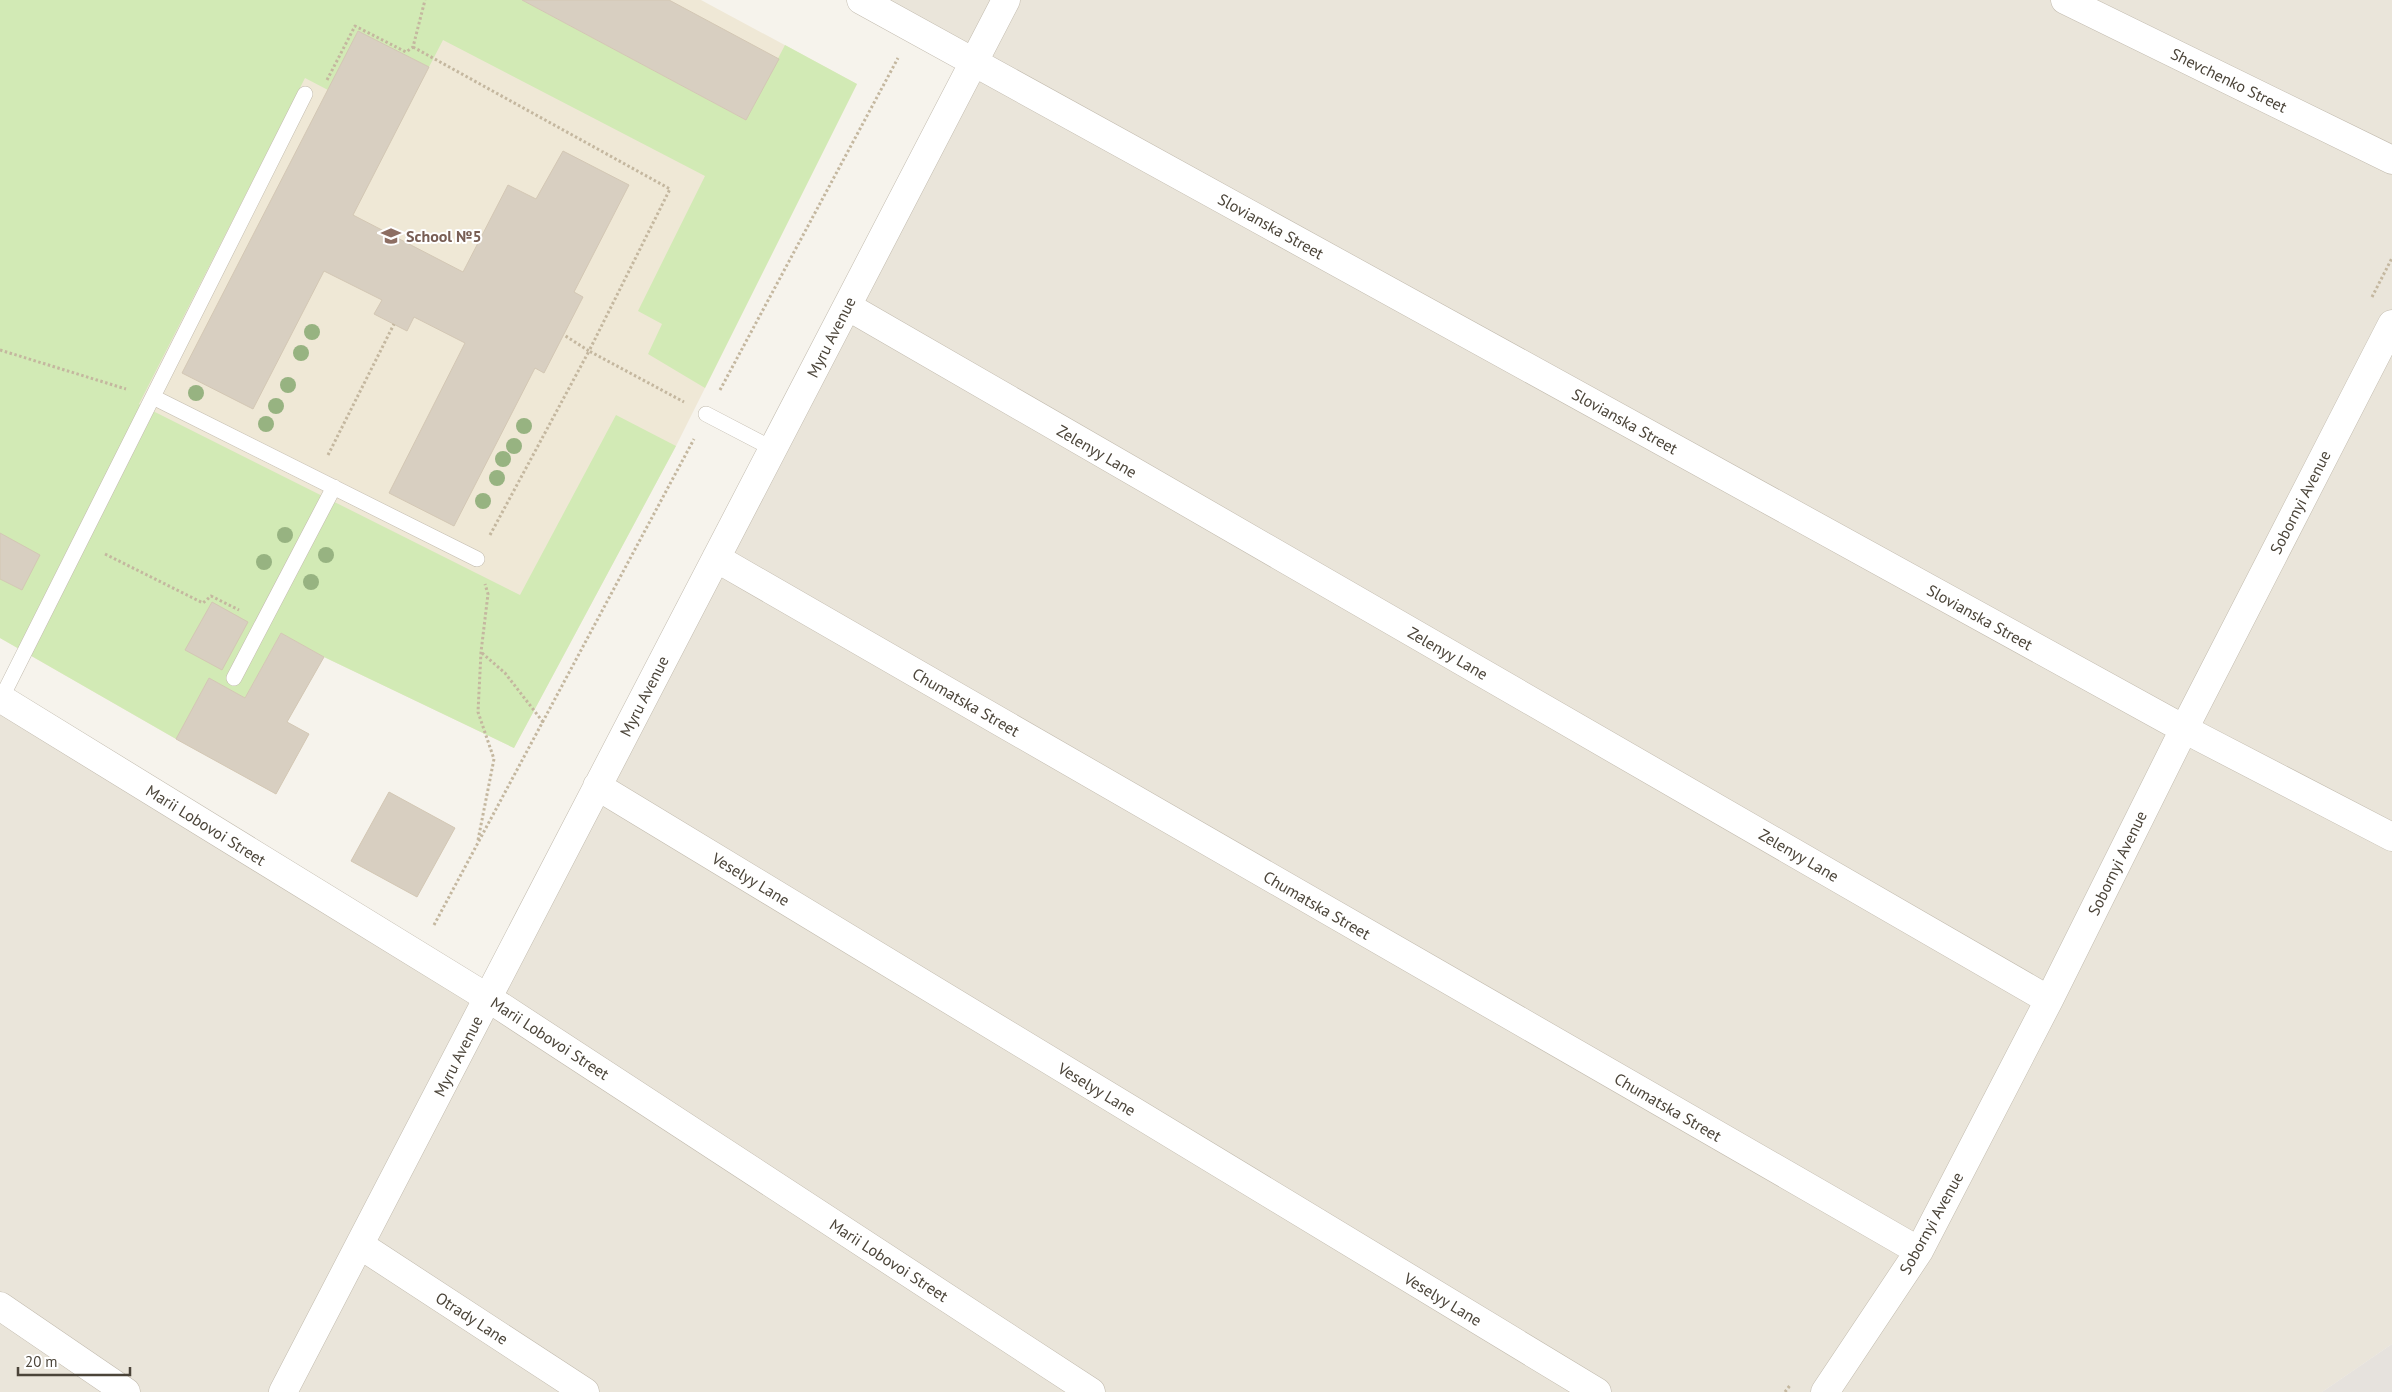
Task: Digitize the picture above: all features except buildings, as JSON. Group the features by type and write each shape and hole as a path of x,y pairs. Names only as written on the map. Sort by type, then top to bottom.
{"street":[{"name":"Slovianska Street","path":"861,0 2184,729 2392,837"},
{"name":"Myru Avenue","path":"283,1392 1006,0"},
{"name":"Shevchenko Street","path":"2065,0 2392,160"},
{"name":"Zelenyy Lane","path":"847,306 2049,1000"},
{"name":"Sobornyi Avenue","path":"1825,1392 1918,1251 2049,1000 2184,729 2392,324"},
{"name":"Chumatska Street","path":"716,558 1918,1251"},
{"name":"Marii Lobovoi Street","path":"0,698 488,998 1091,1392"},
{"name":"Veselyy Lane","path":"598,786 1597,1392"},
{"name":"Otrady Lane","path":"360,1245 585,1392"},
{"path":"0,1306 126,1392"}],"lane":[{"path":"0,698 305,94"},
{"path":"153,397 477,559"},
{"path":"706,414 773,449"},
{"path":"234,678 334,487"}],"path":[{"path":"305,94 321,91 355,26 406,52 413,47 425,0"},
{"path":"717,395 914,29"},
{"path":"413,47 670,189 589,351 477,559 488,594 481,652 478,712 494,759 478,844"},
{"path":"316,478 394,324"},
{"path":"564,335 589,351 706,414"},
{"path":"0,350 153,397"},
{"path":"418,955 688,451"},
{"path":"80,542 203,603 211,596 263,622"},
{"path":"219,607 223,602"},
{"path":"481,652 505,673 543,722"}],"shaded area":[{"name":"School №5","path":"0,0 701,0 857,84 676,446 514,748 324,657 281,633 245,698 209,678 176,739 0,638"},
{"path":"862,0 2392,0 2392,1344 2322,1392 0,1392 0,698 487,998 973,62"},
{"path":"2392,1344 2392,1392 2322,1392"}],"green space":[{"path":"0,0 522,0 746,120 785,45 857,84 705,388 648,354 662,324 638,311 705,176 443,40 429,67 358,31 328,90 305,78 139,404 520,595 616,415 676,446 514,748 324,657 281,633 245,698 209,678 176,739 0,638"}],"place":[{"name":"School №5","path":"391,236"}]}
